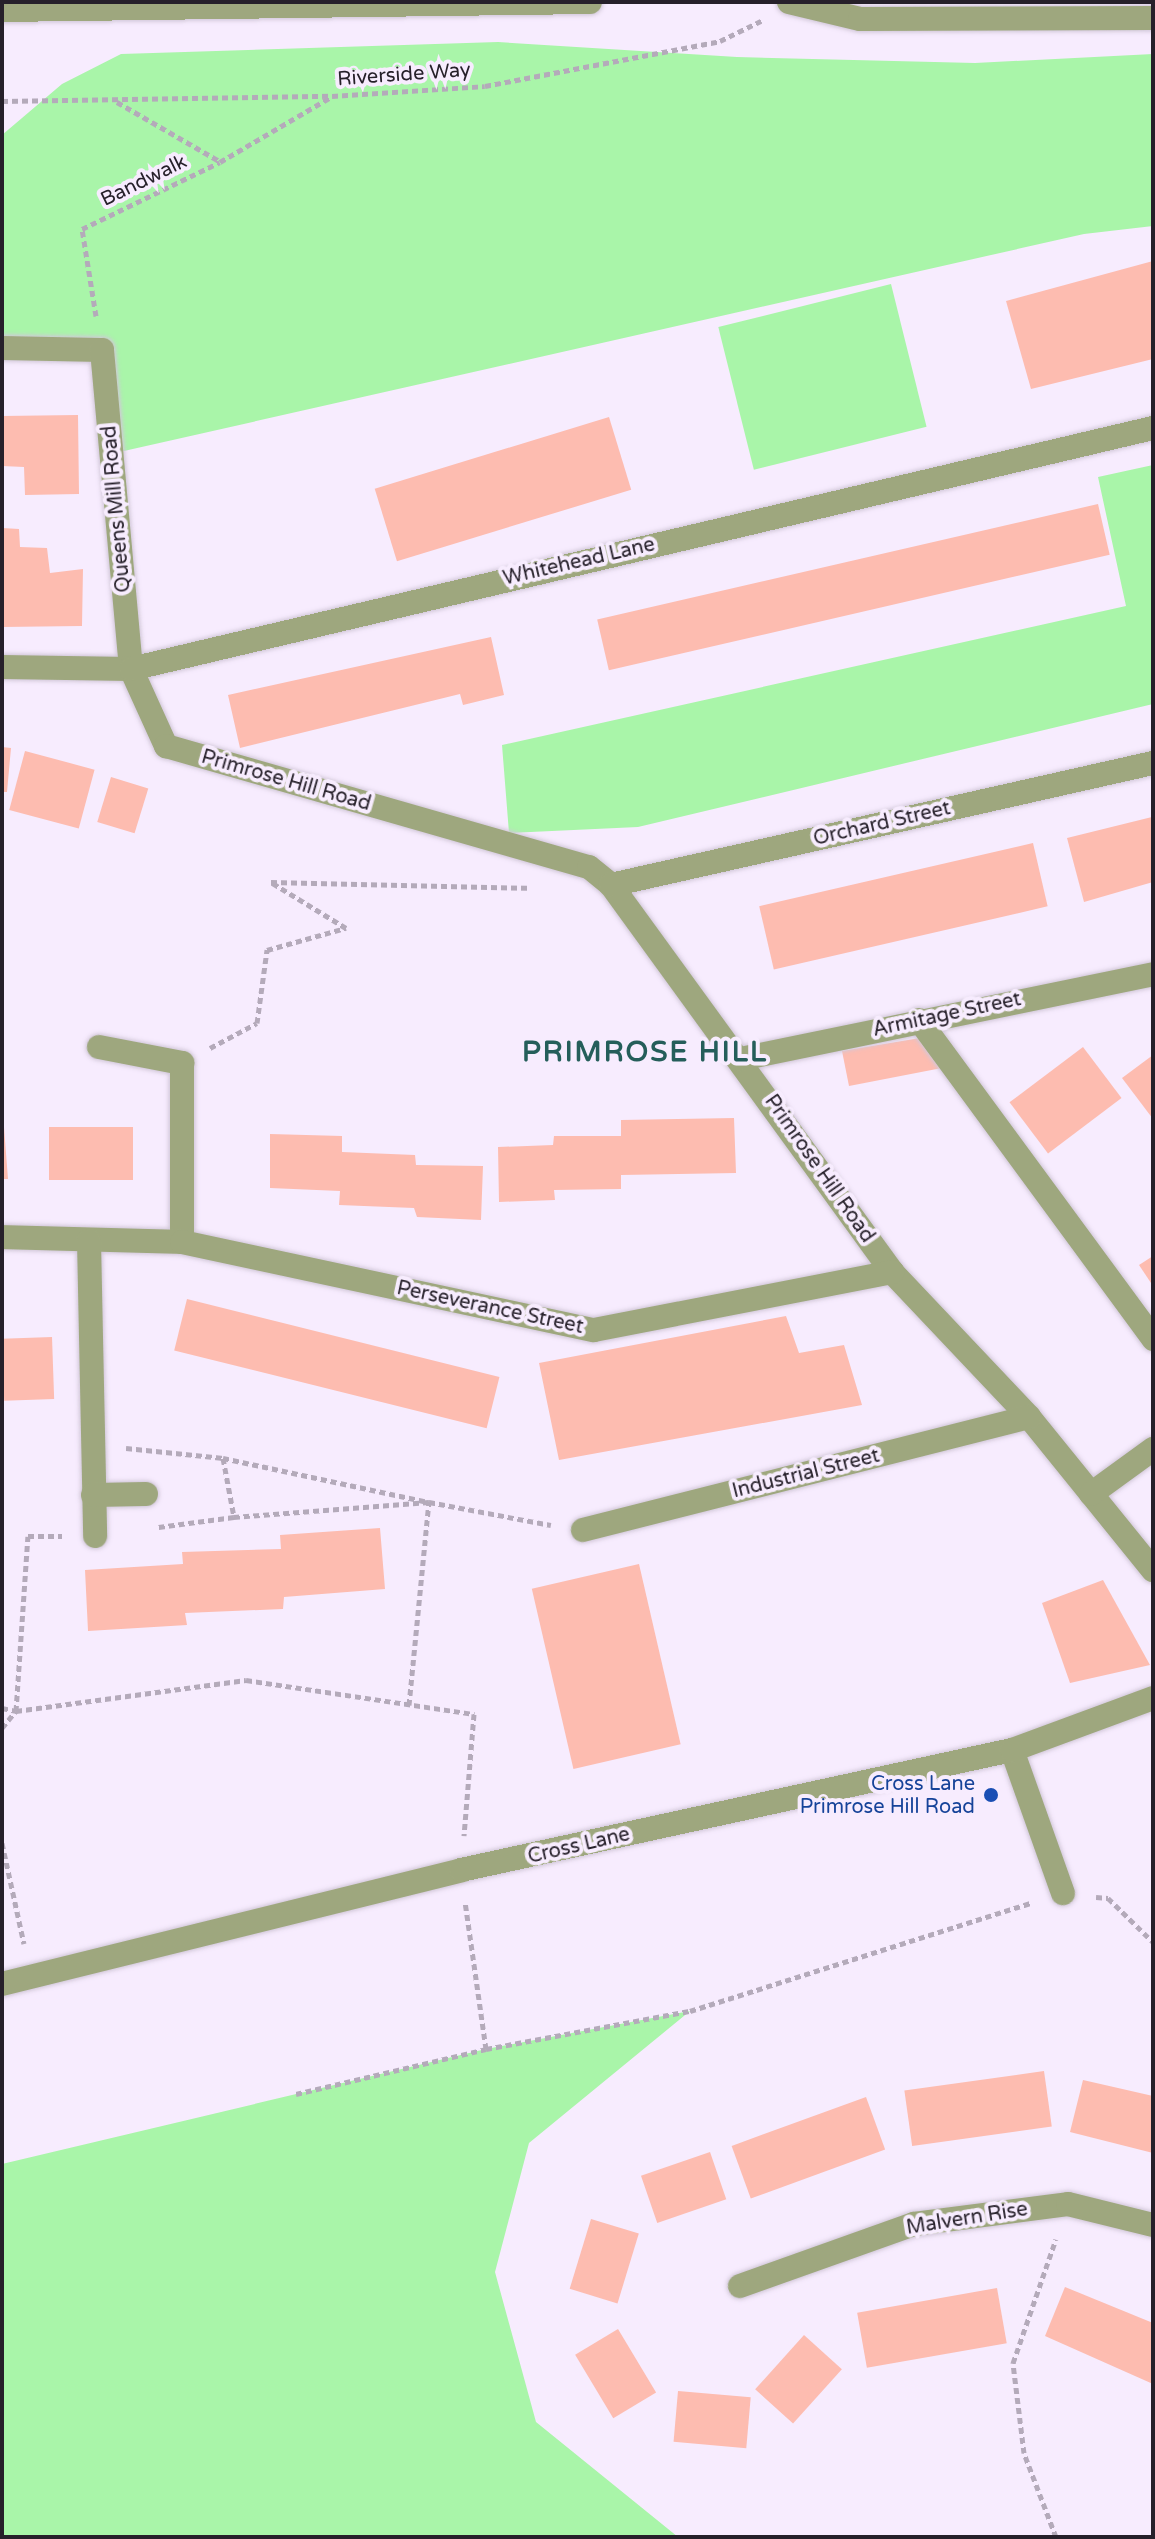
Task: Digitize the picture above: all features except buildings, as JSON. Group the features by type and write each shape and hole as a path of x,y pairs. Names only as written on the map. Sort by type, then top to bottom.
{"street":[{"path":"2,10 590,2"},
{"path":"792,4 860,19 1153,18"},
{"path":"2,348 102,350"},
{"name":"Queens Mill Road","path":"102,350 131,669"},
{"name":"Whitehead Lane","path":"2,667 131,669 1153,428"},
{"name":"Primrose Hill Road","path":"131,669 166,746 589,867 611,885 892,1272 1029,1417 1153,1570"},
{"name":"Orchard Street","path":"611,885 1153,763"},
{"name":"Armitage Street","path":"740,1059 1153,974"},
{"path":"919,1020 1153,1339"},
{"path":"99,1047 182,1063 182,1242"},
{"name":"Perseverance Street","path":"2,1237 182,1242 594,1330 892,1272"},
{"path":"89,1241 95,1536"},
{"name":"Industrial Street","path":"583,1530 1029,1417"},
{"path":"1091,1494 1153,1449"},
{"path":"93,1495 146,1494"},
{"name":"Cross Lane","path":"2,1984 461,1870 1012,1750 1153,1698"},
{"path":"1012,1750 1063,1893"},
{"name":"Malvern Rise","path":"740,2286 914,2224 1068,2204 1153,2225"}],"path":[{"name":"Riverside Way","path":"2,101 332,96 485,86 720,41 792,4"},
{"name":"Bandwalk","path":"102,350 82,229 220,162 332,96"},
{"path":"115,101 220,162"},
{"path":"182,1063 257,1023 267,950 346,928 271,882 527,889 589,867"},
{"path":"223,1458 429,1502 583,1530"},
{"path":"234,1517 429,1502"},
{"path":"409,1705 429,1502"},
{"path":"2,1708 16,1711 246,1680 474,1714 461,1870 486,2049"},
{"path":"2,1728 16,1711"},
{"path":"2,1843 30,1977"},
{"path":"296,2094 486,2049 690,2011 1063,1893 1108,1898 1153,1942"},
{"path":"1056,2537 1024,2453 1013,2363 1068,2204"}],"green space":[{"path":"498,42 737,57 975,63 1153,54 1153,226 1084,234 115,453 107,348 2,342 2,135 62,84 121,54"},
{"path":"891,284 927,427 754,470 718,327"},
{"path":"1153,465 1153,704 638,827 509,833 502,745 1126,606 1098,477"},
{"path":"690,2011 529,2143 495,2272 536,2422 678,2537 2,2537 2,2164 486,2049"}],"place":[{"name":"Cross Lane Primrose Hill Road","path":"991,1795"}],"district":[{"name":"PRIMROSE HILL","path":"645,1052"}]}
